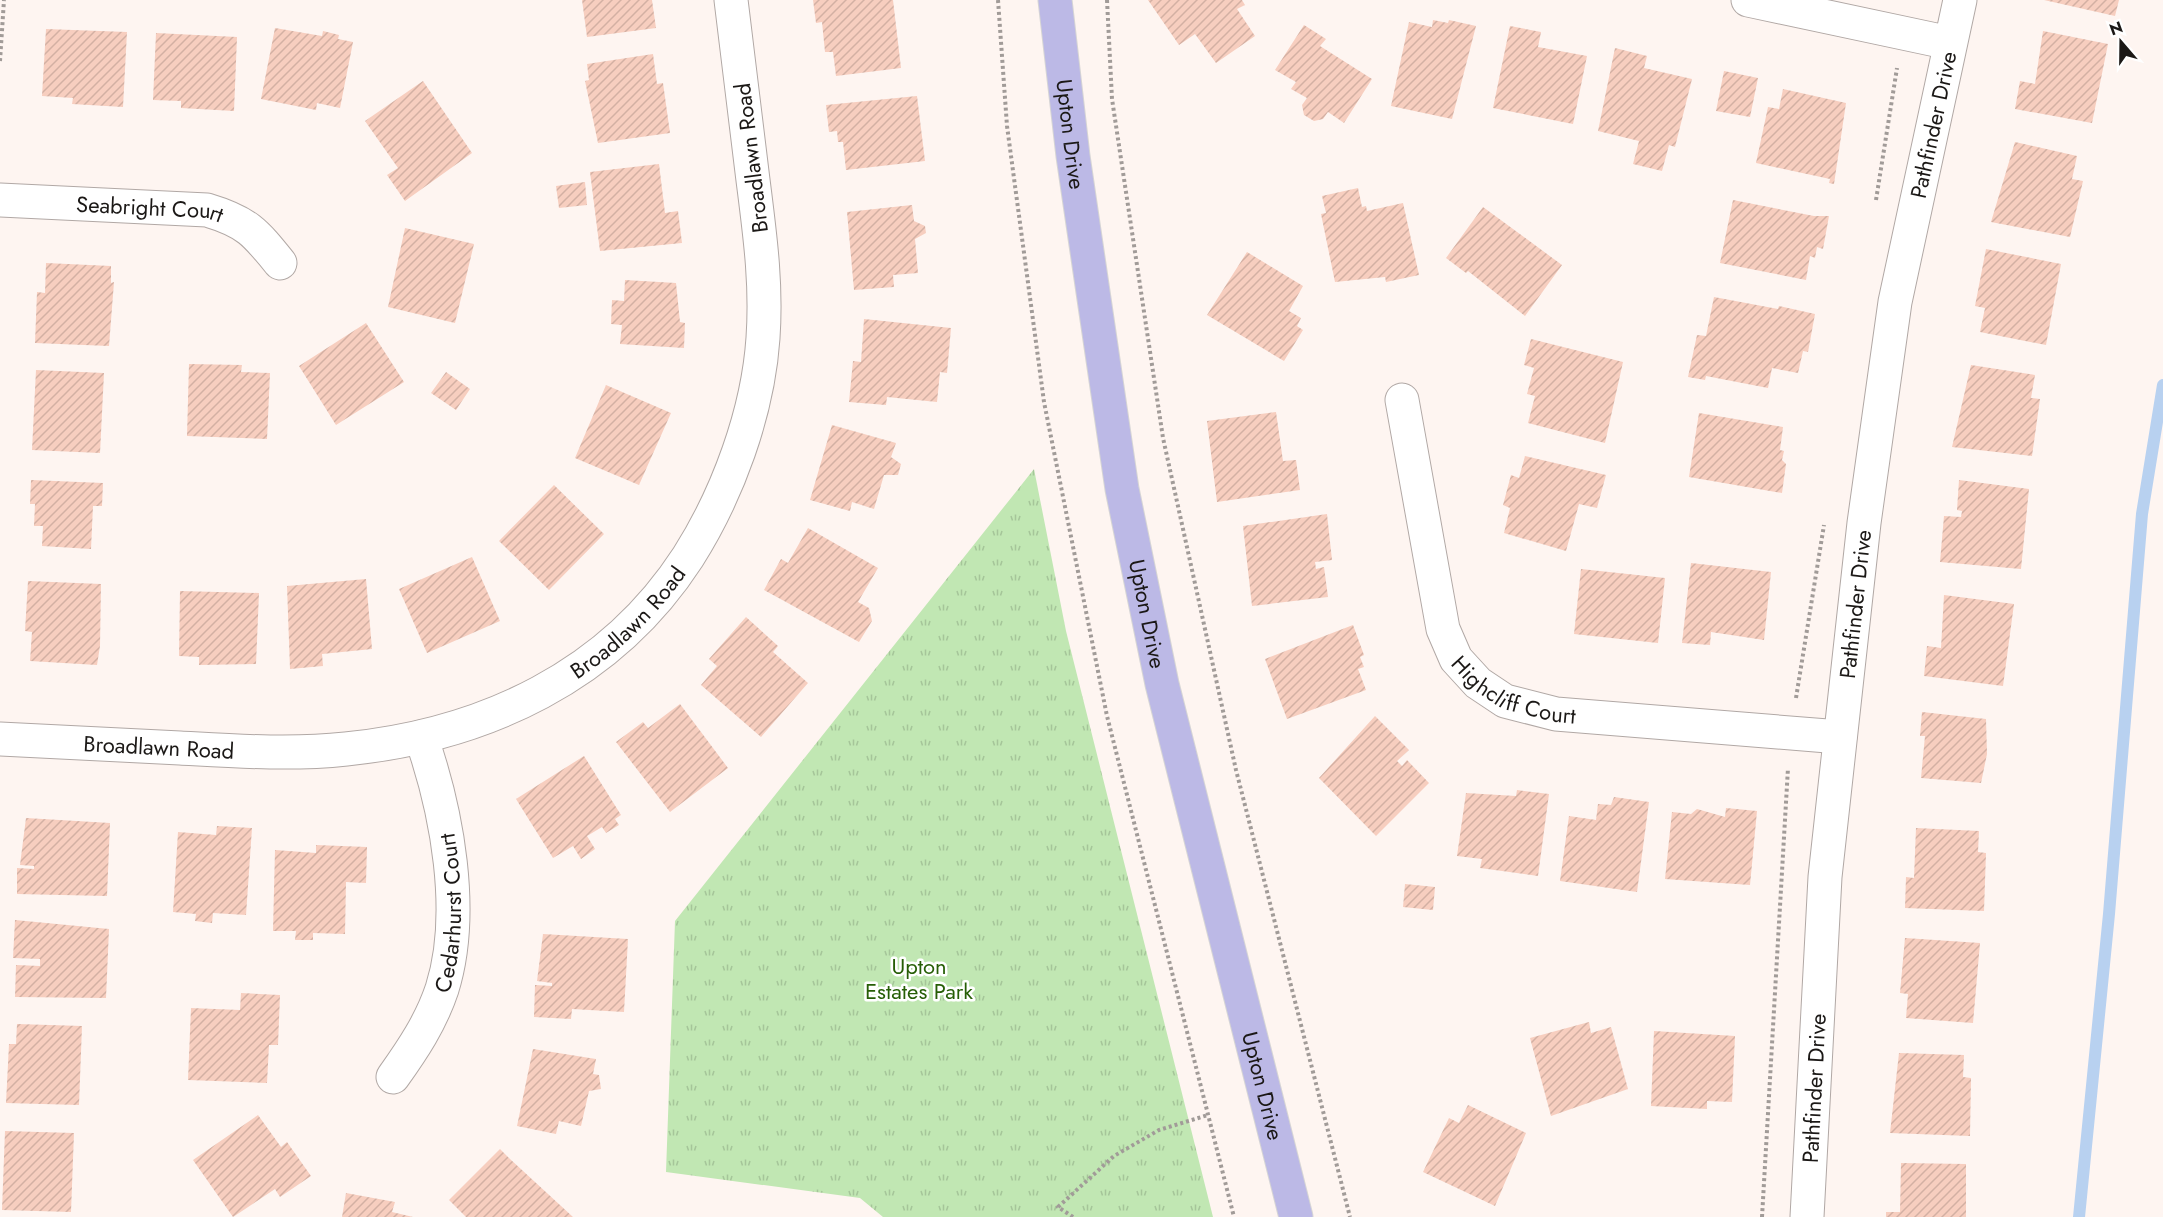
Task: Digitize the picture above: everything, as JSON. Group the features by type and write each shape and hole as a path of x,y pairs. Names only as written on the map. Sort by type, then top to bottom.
{"main road":[{"name":"Upton Drive","path":"1055,0 1073,156 1122,489 1162,684 1296,1217"}],"street":[{"name":"Broadlawn Road","path":"0,739 266,753 347,749 421,737 469,724 527,701 581,670 629,630 670,584 704,531 736,459 755,394 763,340 765,273 731,0"},
{"path":"1748,0 1950,43"},
{"name":"Pathfinder Drive","path":"1807,1217 1825,877 1864,523 1895,302 1960,0"},
{"name":"Seabright Court","path":"0,200 207,210 231,218 257,234 280,263"},
{"name":"Highcliff Court","path":"1402,400 1443,630 1456,659 1478,683 1504,701 1556,714 1840,737"},
{"name":"Cedarhurst Court","path":"393,1077 422,1036 442,989 452,940 451,874 443,818 430,763 421,737"}],"path":[{"path":"0,61 4,0"},
{"path":"998,0 1007,126 1044,402 1107,716 1234,1217"},
{"path":"1107,0 1112,99 1163,438 1236,770 1350,1217"},
{"path":"1073,1217 1059,1207 1114,1156 1159,1130 1208,1115"}],"green space":[{"name":"Upton Estates Park","path":"1034,469 1066,631 1213,1217 883,1217 860,1198 666,1172 675,921"}],"building":[{"path":"582,0 652,0 656,28 587,37"},
{"path":"813,0 893,0 901,68 836,76 833,52 825,52 822,22 816,23"},
{"path":"1148,0 1242,0 1245,5 1237,9 1255,36 1216,63 1195,34 1179,45"},
{"path":"2044,0 2119,0 2115,16"},
{"path":"1433,20 1448,23 1449,20 1476,26 1452,119 1391,106 1409,22 1432,27"},
{"path":"1304,25 1326,39 1320,46 1372,79 1344,123 1328,112 1323,119 1314,121 1304,115 1302,105 1307,98 1291,89 1296,82 1275,70"},
{"path":"1510,26 1541,32 1538,47 1587,56 1573,124 1493,108"},
{"path":"275,28 322,36 323,31 339,35 338,39 353,42 340,108 317,103 316,110 261,99"},
{"path":"46,29 127,32 123,107 72,104 73,98 42,96"},
{"path":"2043,31 2108,44 2092,123 2015,109 2020,81 2035,84"},
{"path":"156,33 237,37 234,111 181,108 181,101 153,100"},
{"path":"1615,48 1647,56 1644,68 1692,79 1675,147 1669,145 1662,171 1633,164 1639,141 1598,131"},
{"path":"653,54 657,84 663,83 670,133 598,143 585,81 589,80 587,64"},
{"path":"1724,71 1758,78 1750,117 1716,111"},
{"path":"423,81 472,153 405,201 387,175 398,168 365,121"},
{"path":"1783,89 1846,103 1834,184 1829,183 1830,179 1756,163 1768,107 1779,109"},
{"path":"917,96 925,161 846,170 843,142 838,142 837,131 829,132 826,105"},
{"path":"2015,142 2077,156 2072,179 2083,181 2070,237 1991,222"},
{"path":"659,164 665,213 678,211 682,243 600,251 590,172"},
{"path":"585,182 587,205 559,208 556,186"},
{"path":"1358,188 1362,207 1366,206 1367,211 1403,203 1419,275 1386,282 1385,277 1335,282 1321,214 1326,213 1322,196"},
{"path":"1733,200 1814,216 1829,216 1823,249 1817,247 1815,258 1810,256 1806,280 1720,263"},
{"path":"912,205 914,221 925,226 926,233 915,239 918,273 893,275 894,287 854,290 847,212"},
{"path":"1483,207 1562,265 1525,316 1468,271 1466,273 1446,258"},
{"path":"405,228 474,244 455,323 388,307"},
{"path":"1986,249 2061,264 2046,345 1980,332 1985,308 1975,306"},
{"path":"1247,252 1303,286 1289,311 1301,318 1297,326 1303,330 1284,361 1207,315"},
{"path":"46,263 111,266 111,283 114,282 109,346 35,343 37,292 45,293"},
{"path":"625,280 676,283 680,322 685,323 684,348 620,344 622,325 611,324 612,300 624,301"},
{"path":"1714,297 1778,309 1779,306 1815,314 1808,352 1803,351 1798,373 1772,368 1768,388 1706,376 1705,380 1688,377 1697,335 1706,336"},
{"path":"864,319 951,328 947,373 940,372 937,402 887,397 886,405 849,402 853,361 861,362"},
{"path":"366,323 404,382 336,425 299,366"},
{"path":"1531,339 1623,362 1605,443 1528,423 1535,396 1527,394 1534,368 1524,365"},
{"path":"189,364 242,365 241,372 270,373 267,439 187,436"},
{"path":"1971,365 2035,375 2031,398 2040,399 2032,456 1952,447"},
{"path":"36,370 104,373 100,453 32,450"},
{"path":"446,372 470,389 456,410 431,393"},
{"path":"606,385 671,413 639,485 575,458"},
{"path":"1276,412 1283,461 1296,460 1300,490 1217,502 1207,421"},
{"path":"1699,413 1783,427 1780,450 1784,451 1782,460 1786,464 1782,493 1689,477"},
{"path":"832,425 896,443 891,457 901,464 898,475 884,475 874,509 852,502 850,511 810,500"},
{"path":"1525,456 1606,475 1597,508 1579,504 1566,551 1504,533 1510,508 1503,505 1511,475 1519,478"},
{"path":"31,480 103,483 102,506 93,506 91,549 42,546 43,526 34,526 35,504 30,504"},
{"path":"1959,480 2029,489 2021,569 1940,562 1944,516 1961,517 1962,511 1957,510"},
{"path":"554,485 604,534 549,590 499,541"},
{"path":"1327,514 1332,560 1315,562 1316,569 1324,567 1328,597 1252,606 1243,526"},
{"path":"808,528 878,568 858,602 869,608 872,621 859,642 764,590 781,559 788,563"},
{"path":"472,557 500,621 427,653 399,589"},
{"path":"1691,563 1771,572 1764,640 1711,632 1710,645 1682,643"},
{"path":"1581,569 1665,578 1658,643 1574,634"},
{"path":"366,579 372,649 322,654 323,666 290,669 287,586"},
{"path":"28,581 101,584 100,646 97,665 30,661 32,632 25,631"},
{"path":"180,591 259,593 256,664 199,665 199,657 179,656"},
{"path":"1944,595 2014,604 2003,686 1924,676 1927,646 1941,648"},
{"path":"746,617 778,646 773,652 808,683 761,737 701,685 717,666 709,659"},
{"path":"1353,625 1364,655 1360,657 1364,667 1358,669 1366,690 1287,719 1265,659"},
{"path":"680,704 728,768 670,812 616,742 643,722 648,728"},
{"path":"1922,712 1986,719 1987,754 1981,783 1921,778 1925,736 1920,736"},
{"path":"1375,716 1409,750 1397,761 1402,766 1407,760 1429,783 1376,836 1319,778"},
{"path":"584,756 621,815 615,819 619,825 606,833 602,827 587,836 595,849 581,859 573,846 553,858 516,799"},
{"path":"1517,790 1549,794 1538,876 1480,868 1482,859 1457,856 1466,793 1516,796"},
{"path":"1614,797 1649,802 1637,892 1560,881 1569,816 1596,820 1598,804 1611,805"},
{"path":"1726,808 1757,811 1750,885 1665,879 1672,812 1691,814 1697,809 1725,817"},
{"path":"26,818 110,823 107,896 17,894 17,868 34,869 34,866 20,865"},
{"path":"217,826 252,828 246,915 213,913 212,923 195,921 196,914 173,912 178,832 216,835"},
{"path":"1916,828 1979,831 1978,852 1986,853 1984,911 1905,908 1906,877 1914,878"},
{"path":"316,845 367,847 366,883 346,882 345,934 313,933 313,940 295,940 296,931 273,931 275,850 316,853"},
{"path":"1405,884 1435,887 1433,910 1403,907"},
{"path":"15,920 109,929 106,998 15,997 16,965 40,966 40,959 13,958"},
{"path":"543,934 628,939 624,1012 572,1009 571,1019 534,1017 535,985 552,986 552,983 537,981"},
{"path":"1905,938 1980,943 1973,1023 1906,1018 1908,994 1900,993"},
{"path":"241,993 280,995 278,1045 269,1045 267,1083 188,1080 191,1008 240,1010"},
{"path":"1589,1022 1591,1033 1611,1027 1628,1089 1551,1116 1530,1038"},
{"path":"17,1024 82,1026 79,1105 6,1103 9,1044 16,1044"},
{"path":"1654,1031 1735,1036 1732,1102 1707,1101 1707,1109 1651,1106"},
{"path":"533,1049 596,1059 593,1074 599,1075 601,1089 589,1091 581,1126 559,1121 556,1134 517,1126"},
{"path":"1899,1053 1964,1055 1963,1077 1971,1078 1970,1136 1890,1133"},
{"path":"1468,1105 1526,1133 1495,1206 1423,1172 1449,1118 1459,1123"},
{"path":"258,1115 281,1147 287,1142 311,1176 280,1197 275,1189 233,1217 193,1160"},
{"path":"5,1131 74,1133 71,1212 2,1210"},
{"path":"500,1149 573,1217 466,1217 449,1200"},
{"path":"1901,1163 1966,1164 1966,1217 1886,1217 1886,1212 1900,1212"},
{"path":"346,1193 395,1202 392,1212 413,1217 342,1217"}],"waterway":[{"path":"2079,1217 2109,914 2142,514 2163,385"}]}
